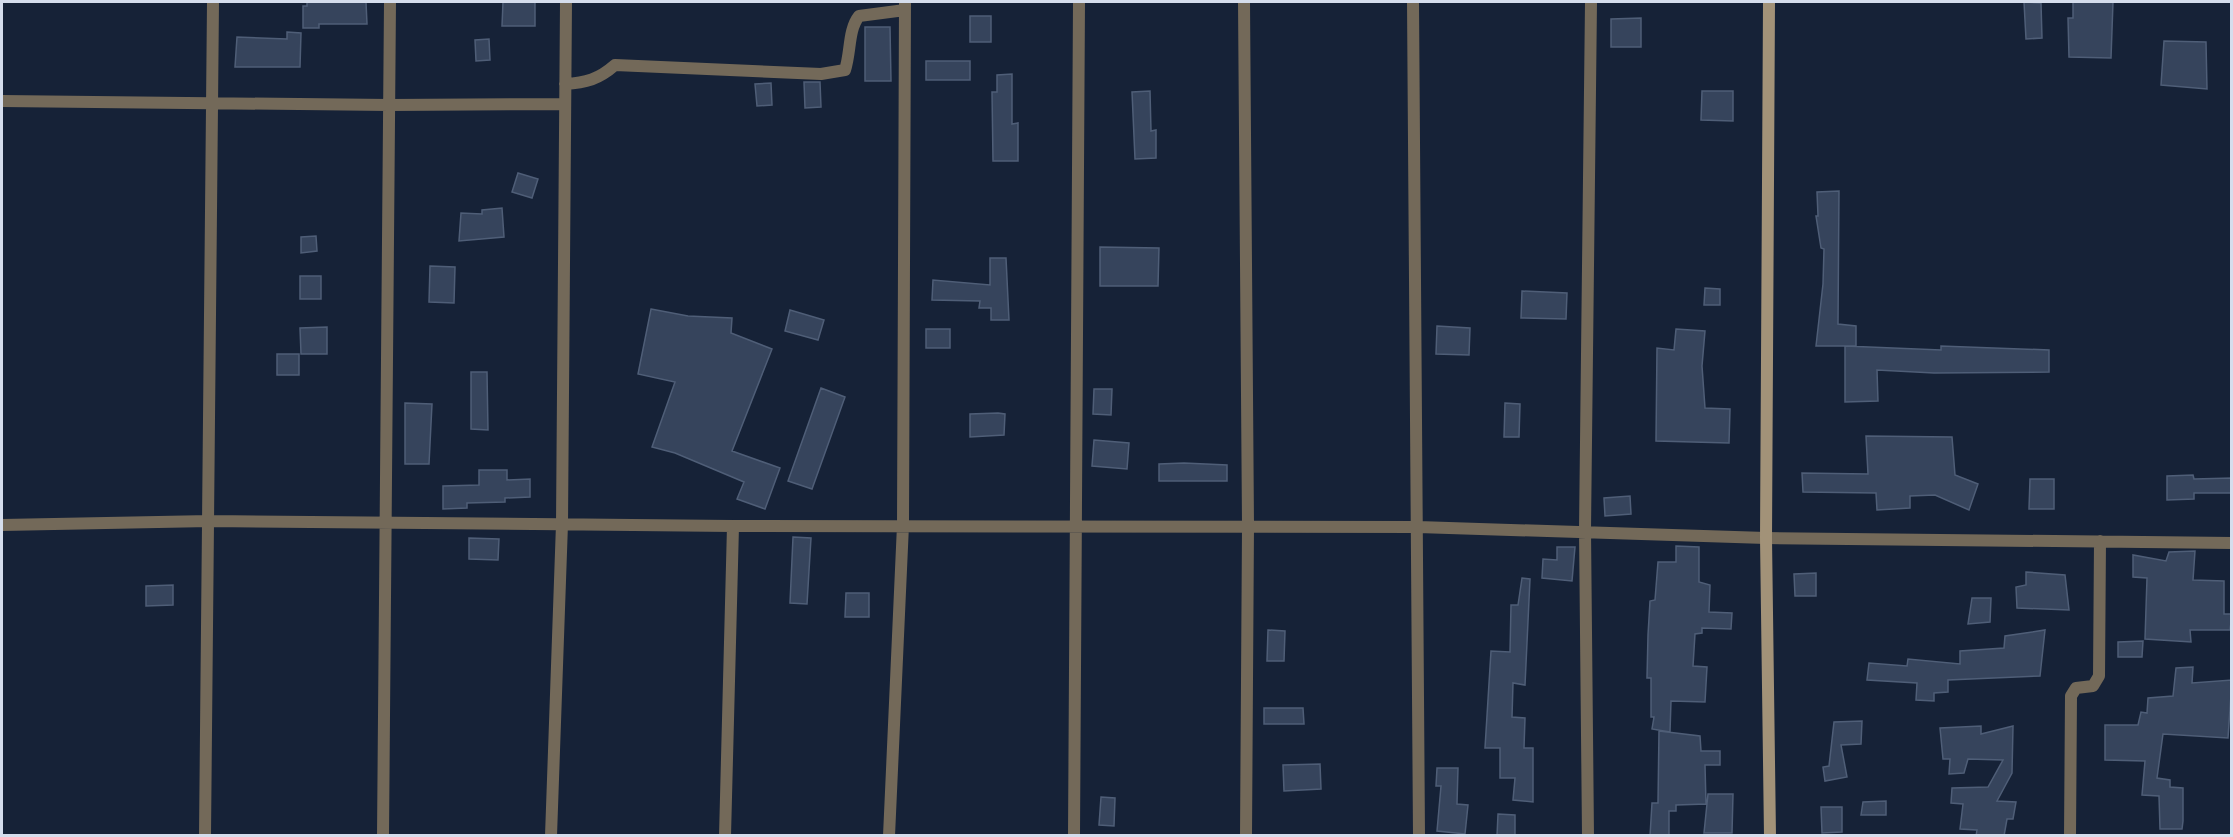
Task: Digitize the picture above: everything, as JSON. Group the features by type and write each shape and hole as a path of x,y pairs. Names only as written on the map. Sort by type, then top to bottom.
{"street":[{"path":"205,836 210,521 213,2"},
{"path":"383,836 390,2"},
{"path":"551,836 562,524 566,2"},
{"path":"565,84 584,83 601,77 615,65 821,74 845,70 852,43 851,26 859,16 859,2"},
{"path":"1074,836 1074,527 1079,2"},
{"path":"1244,2 1248,526 1246,836"},
{"path":"1413,2 1419,836"},
{"path":"1588,836 1585,531 1591,2"},
{"path":"1769,2 1766,538 1770,836"},
{"path":"859,16 905,6 903,525 889,836"},
{"path":"2,101 388,105 564,104"},
{"path":"2,525 210,521 733,526 1418,527 1766,538 2232,543"},
{"path":"725,836 733,526"},
{"path":"2070,836 2071,696 2076,688 2093,686 2099,676 2100,541"}],"building":[{"path":"307,2 366,2 367,24 319,24 319,28 303,28 303,6 307,6"},
{"path":"503,2 535,2 535,26 502,26"},
{"path":"2024,2 2041,3 2042,38 2026,39"},
{"path":"2073,2 2113,2 2111,58 2069,57 2068,18 2073,18"},
{"path":"970,16 991,16 991,42 970,42"},
{"path":"1641,18 1641,47 1611,47 1611,19"},
{"path":"865,27 890,27 891,81 865,81"},
{"path":"287,32 301,33 300,67 235,67 237,37 287,39"},
{"path":"489,39 490,60 476,61 475,40"},
{"path":"2164,41 2206,42 2207,89 2161,85"},
{"path":"926,61 970,61 970,80 926,80"},
{"path":"1012,74 1012,124 1018,123 1018,161 993,161 992,92 997,92 997,75"},
{"path":"804,82 820,82 821,107 805,108"},
{"path":"771,83 772,105 757,106 755,84"},
{"path":"1150,91 1151,131 1156,130 1156,158 1135,159 1132,92"},
{"path":"1702,91 1733,91 1733,121 1701,120"},
{"path":"518,173 538,179 532,198 512,192"},
{"path":"1839,191 1838,324 1856,326 1856,346 1816,346 1823,284 1824,249 1821,248 1816,216 1818,216 1817,192"},
{"path":"502,208 504,237 459,241 461,213 482,214 482,210"},
{"path":"316,236 317,251 301,253 301,237"},
{"path":"1100,247 1159,248 1158,286 1100,286"},
{"path":"990,258 1006,258 1009,320 991,320 991,308 979,308 980,301 932,300 933,280 990,285"},
{"path":"430,266 455,267 454,303 429,302"},
{"path":"300,276 321,276 321,299 300,299"},
{"path":"1705,288 1720,289 1720,305 1704,305"},
{"path":"1522,291 1567,293 1566,319 1521,318"},
{"path":"651,309 688,316 732,318 731,333 772,349 732,451 780,468 765,509 737,499 744,482 675,453 652,447 675,382 638,374"},
{"path":"790,310 824,320 818,340 785,331"},
{"path":"1437,326 1470,328 1469,355 1436,354"},
{"path":"327,327 327,354 301,354 300,328"},
{"path":"926,329 950,329 950,348 926,348"},
{"path":"1676,329 1705,331 1702,366 1705,408 1730,409 1729,443 1656,441 1657,348 1674,350"},
{"path":"1845,346 1941,350 1941,346 2049,350 2049,372 1934,373 1877,370 1878,401 1845,402"},
{"path":"277,354 299,354 299,375 277,375"},
{"path":"471,372 487,372 488,430 471,429"},
{"path":"821,388 845,397 812,489 788,481"},
{"path":"1094,389 1112,389 1111,415 1093,414"},
{"path":"405,403 432,404 429,464 405,464"},
{"path":"1505,403 1520,404 1519,437 1504,437"},
{"path":"970,414 1005,414 1004,435 970,437"},
{"path":"1866,436 1952,437 1955,475 1978,484 1969,510 1935,495 1910,496 1910,508 1877,510 1876,493 1803,492 1802,473 1868,474"},
{"path":"1094,440 1129,443 1127,469 1092,466"},
{"path":"1159,464 1227,465 1227,481 1159,481"},
{"path":"479,470 507,470 507,480 530,479 530,497 505,498 505,502 467,503 467,508 443,509 443,486 479,485"},
{"path":"2193,475 2194,479 2232,478 2232,493 2194,493 2194,499 2167,500 2167,476"},
{"path":"2030,479 2054,479 2054,509 2029,509"},
{"path":"1630,496 1631,514 1605,516 1604,498"},
{"path":"793,537 811,538 807,604 790,603"},
{"path":"469,538 499,539 498,560 469,559"},
{"path":"1676,546 1699,547 1699,582 1710,585 1709,612 1732,613 1731,629 1702,628 1702,633 1695,634 1693,666 1707,667 1705,702 1671,701 1670,732 1652,729 1654,717 1651,717 1651,678 1647,678 1648,635 1650,601 1655,600 1658,562 1676,562"},
{"path":"1557,547 1575,547 1572,581 1542,578 1543,559 1557,560"},
{"path":"2195,551 2193,580 2224,581 2224,614 2232,614 2230,630 2190,630 2191,642 2145,639 2147,578 2133,577 2133,555 2166,561 2169,552"},
{"path":"2026,572 2065,575 2069,610 2017,608 2016,587 2026,585"},
{"path":"1816,573 1816,596 1795,596 1794,574"},
{"path":"1522,578 1530,579 1525,685 1513,683 1512,717 1525,718 1524,748 1533,748 1533,802 1513,800 1515,778 1500,778 1500,748 1485,748 1491,651 1510,652 1511,605 1518,605"},
{"path":"173,585 173,605 146,606 146,586"},
{"path":"846,593 869,593 869,617 845,617"},
{"path":"1972,598 1991,598 1990,622 1968,624"},
{"path":"1268,630 1285,631 1284,661 1267,661"},
{"path":"2045,630 2040,676 1948,680 1948,692 1934,693 1934,701 1916,700 1917,683 1867,680 1869,663 1907,666 1908,659 1960,664 1960,651 2004,648 2005,636"},
{"path":"2143,641 2142,657 2118,657 2118,642"},
{"path":"2193,667 2192,683 2232,680 2228,738 2163,734 2157,778 2170,780 2170,787 2183,788 2183,821 2182,829 2160,829 2159,796 2142,795 2145,761 2105,760 2105,725 2138,725 2141,712 2147,713 2148,698 2173,696 2176,668"},
{"path":"1264,708 1303,708 1304,724 1264,724"},
{"path":"1862,721 1861,744 1841,745 1847,777 1825,781 1823,767 1829,766 1834,722"},
{"path":"1981,726 1981,734 2013,726 2012,773 1997,801 2016,802 2013,819 2007,819 2004,836 1976,836 1977,830 1960,829 1963,804 1951,803 1952,788 1988,787 2003,760 1968,759 1964,773 1949,774 1950,759 1943,759 1940,728"},
{"path":"1659,731 1700,736 1701,751 1720,751 1720,765 1705,765 1706,804 1676,805 1676,811 1669,811 1669,836 1650,836 1652,803 1658,803"},
{"path":"1320,764 1321,789 1284,791 1283,765"},
{"path":"1437,768 1458,768 1457,804 1468,805 1465,834 1437,831 1441,786 1436,786"},
{"path":"1708,794 1733,794 1732,833 1704,833"},
{"path":"1101,797 1115,798 1114,826 1099,825"},
{"path":"1886,801 1886,815 1861,815 1863,802"},
{"path":"1821,807 1842,807 1842,832 1822,833"},
{"path":"1498,814 1515,815 1515,836 1497,836"}]}
